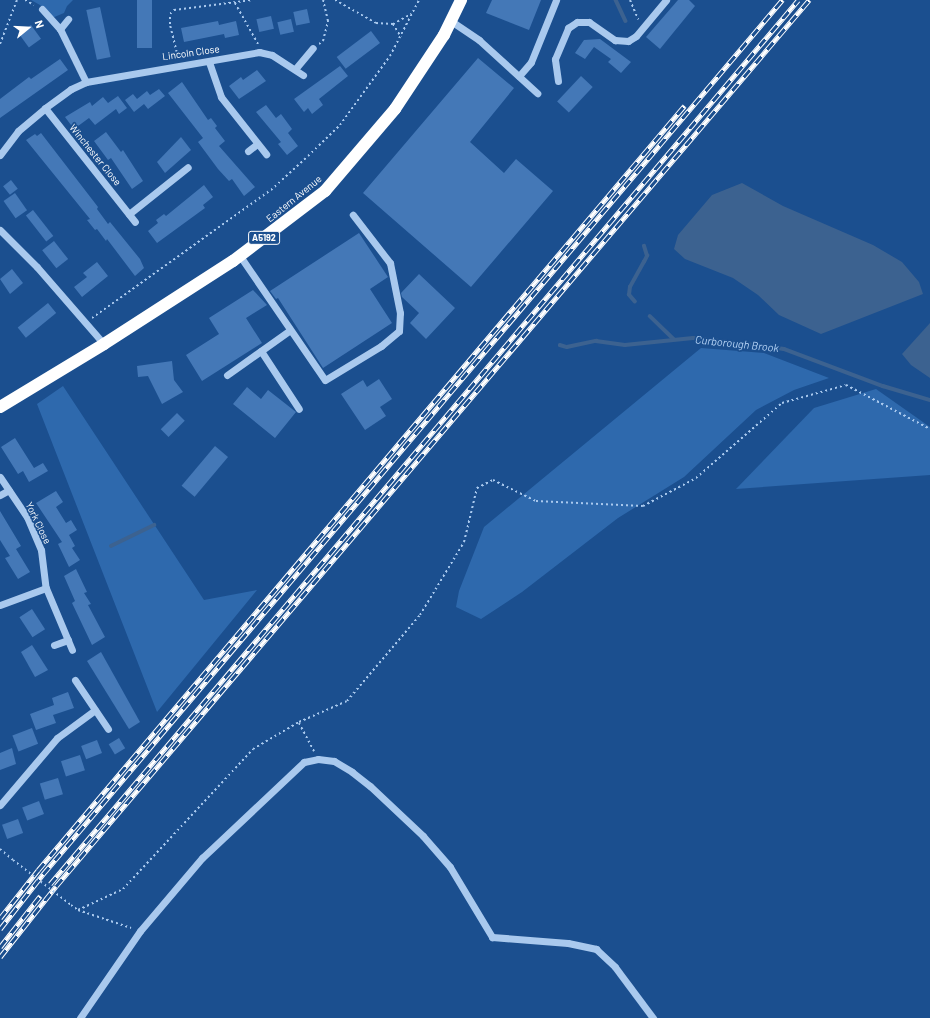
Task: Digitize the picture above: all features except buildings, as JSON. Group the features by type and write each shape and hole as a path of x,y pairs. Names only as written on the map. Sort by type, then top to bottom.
{"highway":[{"name":"Eastern Avenue","path":"0,407 104,344 240,256 325,191 395,109 451,21 461,0"}],"street":[{"path":"519,76 531,62 556,0"},
{"path":"558,80 556,58 568,28 577,22 589,22 615,40 628,41 642,29 666,0"},
{"path":"42,10 60,29 86,82"},
{"path":"60,29 68,19"},
{"path":"451,21 479,40 537,93"},
{"path":"296,68 313,48"},
{"name":"Lincoln Close","path":"0,155 18,131 45,108 71,89 86,82 179,65 209,62 259,52 272,55 296,68 303,75"},
{"path":"209,62 221,98 266,154"},
{"name":"Winchester Close","path":"45,108 136,222"},
{"path":"248,151 257,144"},
{"path":"129,214 188,167"},
{"path":"240,256 325,380 381,346 399,331 400,313 390,263 353,215"},
{"path":"0,230 86,322 104,344"},
{"path":"227,375 290,330"},
{"path":"261,351 299,409"},
{"name":"York Close","path":"0,477 27,517 41,550 46,588 72,650"},
{"path":"0,495 9,490"},
{"path":"0,605 46,588"},
{"path":"54,645 68,640"},
{"path":"75,680 108,729"},
{"path":"0,805 57,738 95,710"},
{"path":"80,1018 140,931 202,858 304,762 318,759 334,761 352,772 370,786 423,836 450,867 492,937 568,943 596,948 615,967 653,1018"}],"path":[{"path":"0,44 17,0"},
{"path":"226,0 227,4"},
{"path":"179,65 170,14 183,7 227,4 252,0"},
{"path":"313,48 323,41 328,21 323,0"},
{"path":"335,0 376,23 393,24 412,14"},
{"path":"86,322 240,213 303,161 340,125 390,56 419,0"},
{"path":"630,0 642,29"},
{"path":"235,3 259,46 259,52"},
{"path":"393,24 401,37"},
{"path":"78,910 123,889 254,749 299,722 347,701 420,615 464,542 477,488 493,480 536,501 643,506 696,478 782,403 846,385 930,429"},
{"path":"299,722 318,759"},
{"path":"0,849 78,910 140,931"}],"shaded area":[{"path":"31,0 73,0 67,6 64,13 52,18 40,5"},
{"path":"742,183 783,206 873,245 902,262 919,282 923,294 821,334 779,315 758,295 733,278 685,259 674,249 678,235 712,195"},
{"path":"930,323 930,378 911,365 902,354"},
{"path":"701,348 764,353 829,378 794,390 756,410 684,477 618,518 522,592 481,619 456,607 459,591 484,527"},
{"path":"63,386 204,600 257,590 157,712 37,404"},
{"path":"876,389 930,427 930,475 736,489 814,408"}],"waterway":[{"path":"616,0 626,21"},
{"path":"635,302 629,295 630,287 647,256 644,246"},
{"path":"650,316 674,339"},
{"name":"Curborough Brook","path":"560,345 567,347 596,341 625,345 693,338 784,349 883,386 930,400"},
{"name":"Curborough Brook","path":"111,546 154,525"}],"railway":[{"path":"0,929 43,874 782,0"},
{"path":"50,884 798,0"},
{"path":"0,957 56,886 809,0"},
{"path":"0,918 38,870 684,106"},
{"path":"0,947 40,896"}]}
